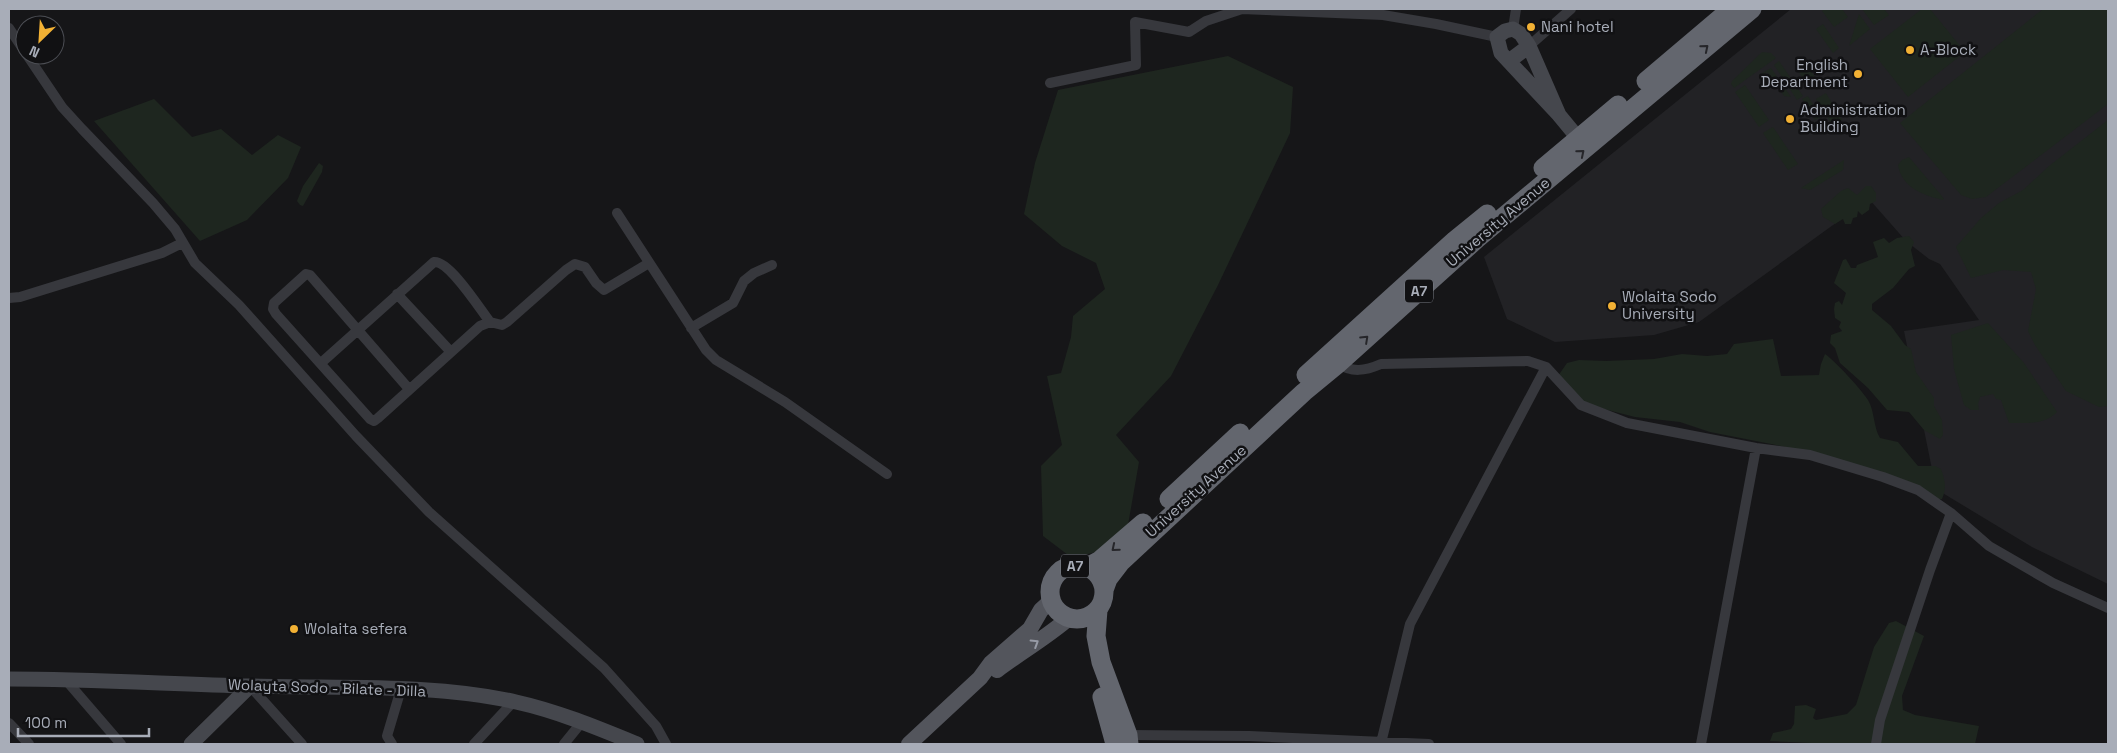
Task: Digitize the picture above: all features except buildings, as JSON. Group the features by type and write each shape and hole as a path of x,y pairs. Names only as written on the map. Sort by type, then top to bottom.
{"highway":[{"name":"University Avenue","path":"1104,590 1108,579 1140,542 1304,392 1334,359 1455,240 1731,9"},
{"name":"University Avenue","path":"1087,567 1100,560 1122,542 1334,359 1752,9"},
{"name":"A7","path":"1052,601 1050,591 1052,581 1067,568 1087,567 1101,581 1104,590 1103,601 1098,610 1096,636 1101,662 1124,741"},
{"path":"1052,601 1062,614 1074,619 1090,616 1098,610"},
{"path":"1074,619 1124,741"}],"main road":[{"path":"1559,115 1529,46 1521,34 1513,29 1496,37 1501,52 1508,61 1578,138"},
{"path":"1508,61 1529,46"},
{"path":"909,744 980,678 991,663 1030,628 1041,610 1052,601"},
{"path":"980,678 995,672 1034,644 1074,619"},
{"name":"Wolayta Sodo - Bilate - Dilla","path":"9,679 401,689 460,693 514,701 548,710 637,744"},
{"path":"200,741 250,686"}],"street":[{"path":"1050,83 1136,65 1135,22 1189,32 1206,20 1242,9 1383,12 1496,37"},
{"path":"1513,29 1516,9"},
{"path":"1529,46 1571,9"},
{"path":"33,65 62,107 103,154 153,203 175,229 195,263 239,305 356,436 429,512 604,668 656,726 666,744"},
{"path":"617,213 700,344 716,360 785,402 887,474"},
{"path":"9,298 20,297 153,256 182,243"},
{"path":"320,364 432,262 438,261 454,275 490,322"},
{"path":"410,389 310,275 306,274 280,297 273,306 276,314 372,420 378,418 480,326 490,322 502,325 507,322 575,264 586,267 596,283 604,290 649,264"},
{"path":"691,328 734,303 744,281 772,265"},
{"path":"398,294 451,352"},
{"path":"1334,359 1364,371 1381,364 1528,361 1546,367 1581,405 1627,423 1756,448 1810,455 1883,477 1918,490 1951,513 1989,546 2053,583 2108,608"},
{"path":"1381,743 1410,624 1546,367"},
{"path":"1701,744 1756,448"},
{"path":"1876,744 1884,710 1930,570 1951,513"},
{"path":"65,679 121,744"},
{"path":"250,686 302,744"},
{"path":"392,744 387,736 401,689"},
{"path":"476,744 514,701"},
{"path":"9,723 29,744"},
{"path":"564,744 581,723"},
{"path":"1124,741 1249,736 1429,744"}],"shaded area":[{"name":"Wolaita Sodo University","path":"1791,9 2108,9 2108,584 2032,547 1936,489 1904,331 1979,320 1940,264 1929,259 1906,241 1869,199 1699,322 1654,335 1555,342 1507,319 1484,257"},
{"path":"1824,9 1842,9 1848,17 1834,27 1822,11"},
{"path":"1862,9 1884,9 1889,15 1874,25"},
{"path":"1922,9 1930,9 1965,52 1908,97 1870,49"},
{"path":"2043,9 2108,9 2108,104 1986,197 1972,199 1961,195 1900,123"},
{"path":"1859,14 1870,29 1849,46"},
{"path":"1823,24 1839,48 1833,53 1816,29"},
{"path":"1762,52 1771,53 1776,58 1734,88 1731,84 1732,81"},
{"path":"1228,56 1293,87 1290,133 1218,285 1171,376 1116,435 1139,462 1128,525 1100,551 1072,558 1043,536 1041,466 1062,445 1047,376 1061,373 1071,337 1073,316 1105,289 1096,263 1062,246 1024,214 1035,163 1058,90"},
{"path":"1779,61 1803,96 1797,100 1774,65"},
{"path":"1805,62 1819,83 1810,89 1796,68"},
{"path":"1771,68 1791,97 1784,96 1767,72 1760,77 1759,75"},
{"path":"1745,85 1769,120 1759,127 1735,92"},
{"path":"1826,93 1842,120 1833,126 1816,99"},
{"path":"1808,96 1821,117 1815,120 1802,99"},
{"path":"154,99 192,137 221,129 252,155 278,135 301,147 288,178 247,220 200,241 94,121"},
{"path":"2108,120 2108,406 2099,407 2066,391 2035,345 2028,331 2036,289 2031,272 2003,270 1971,278 1956,247 1981,218 1999,203 2023,190 2049,166"},
{"path":"1773,127 1798,164 1788,170 1763,133"},
{"path":"1909,157 1941,195 1943,200 1921,193 1904,179 1898,165 1902,160"},
{"path":"1844,160 1843,170 1810,190 1801,188"},
{"path":"319,163 323,166 322,172 303,206 300,205 297,201 303,186"},
{"path":"1866,186 1871,186 1876,193 1876,201 1870,204 1869,210 1862,215 1858,211 1857,217 1853,218 1851,224 1845,224 1843,219 1835,224 1823,217 1821,209 1841,191 1848,188 1857,195"},
{"path":"1909,236 1914,242 1911,250 1915,266 1909,269 1893,288 1872,304 1872,310 1891,326 1905,345 1911,349 1916,372 1934,398 1934,406 1942,420 1943,435 1940,439 1924,430 1909,412 1887,410 1868,388 1840,363 1835,348 1830,343 1831,335 1842,331 1839,327 1841,322 1835,318 1834,309 1835,303 1839,301 1842,305 1846,293 1834,283 1843,260 1846,259 1851,268 1856,268 1857,265 1878,257 1873,242 1884,238 1889,243 1897,238"},
{"path":"1988,323 2024,363 2057,412 2052,416 2035,422 2009,423 2001,400 1996,399 1993,394 1980,397 1979,410 1971,410 1964,405 1954,369 1951,335"},
{"path":"1773,339 1781,376 1819,375 1825,354 1836,363 1868,400 1880,438 1898,442 1918,466 1935,466 1941,469 1945,484 1942,499 1932,499 1854,467 1786,447 1710,432 1680,422 1635,417 1588,405 1573,393 1558,376 1567,363 1579,360 1606,361 1654,359 1682,354 1707,356 1727,354 1734,344"},
{"path":"1896,621 1924,636 1902,696 1903,710 1915,715 1979,726 1975,744 1833,744 1770,741 1773,733 1791,729 1794,724 1795,706 1806,705 1816,709 1813,718 1816,720 1847,714 1856,705 1874,647 1889,623"}],"place":[{"name":"Nani hotel","path":"1531,27"},
{"name":"A-Block","path":"1910,50"},
{"name":"English Department","path":"1858,74"},
{"name":"Administration Building","path":"1790,119"},
{"name":"Wolaita Sodo University","path":"1612,306"},
{"name":"Wolaita sefera","path":"294,629"}]}
